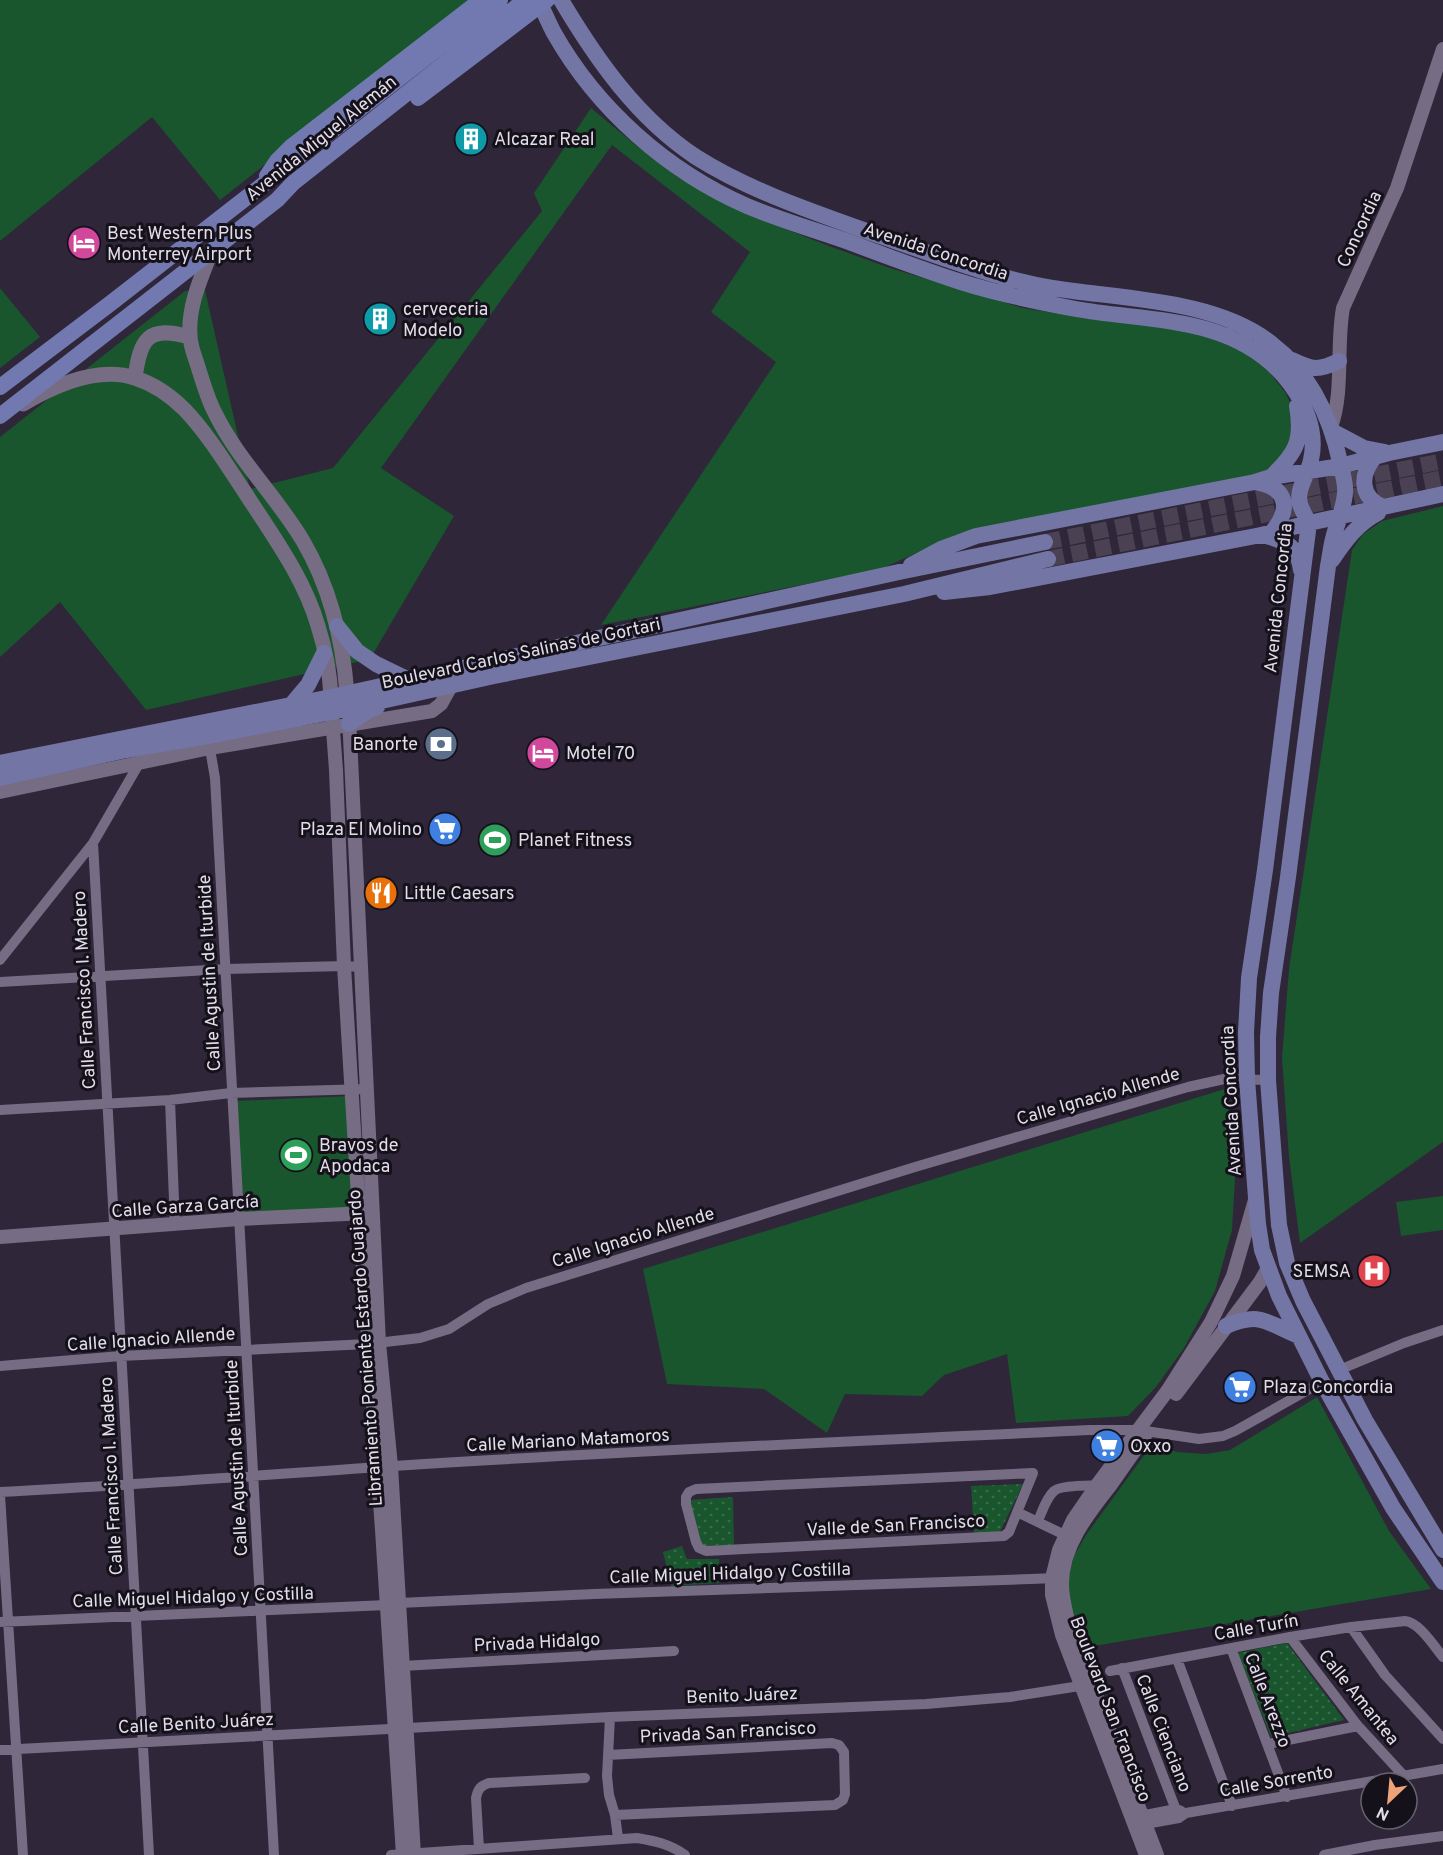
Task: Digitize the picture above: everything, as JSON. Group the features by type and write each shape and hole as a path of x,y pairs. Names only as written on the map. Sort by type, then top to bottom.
{"highway":[{"name":"Avenida Miguel Alemán","path":"0,417 277,200 288,177 500,0"},
{"name":"Avenida Miguel Alemán","path":"0,387 264,185 288,177 538,1"},
{"path":"277,200 307,186 493,41 538,1"},
{"path":"264,185 271,168 292,146 475,4 493,11 499,17 500,28 493,41"}],"main road":[{"name":"Avenida Concordia","path":"561,0 592,51 650,119 696,156 734,177 833,219 958,264 1045,286 1163,303 1220,316 1255,332 1289,359 1307,381 1323,408 1331,429 1346,487 1328,566 1271,993 1268,1080 1279,1225 1287,1263 1303,1300 1390,1463 1443,1550"},
{"name":"Avenida Concordia","path":"538,1 571,58 591,86 620,119 662,156 725,195 772,216 994,292 1088,311 1174,321 1221,333 1258,354 1283,375 1295,393 1311,424 1313,450 1299,501 1309,523 1267,859 1249,978 1246,1032 1246,1079 1259,1233 1268,1268 1279,1296 1322,1382 1393,1508 1443,1582"},
{"path":"211,252 196,293 189,337 215,414 284,511 304,542 320,575 337,626 340,710"},
{"path":"135,378 138,355 143,343 151,336 174,333 189,337"},
{"path":"1289,359 1315,369 1339,362"},
{"path":"0,417 56,387 88,377 114,375 135,378 163,391 185,410 221,456 293,570 318,626 340,710"},
{"path":"1263,480 1286,462 1293,453 1299,438 1299,417 1295,393"},
{"path":"1331,429 1364,448 1382,455"},
{"path":"899,572 923,557 976,536 1341,466 1443,442"},
{"path":"1382,455 1368,465 1363,482 1369,498 1376,504 1387,506"},
{"path":"1263,480 1280,492 1284,501 1284,514 1281,521 1266,533"},
{"path":"904,594 981,589 1266,533 1443,494"},
{"path":"1328,566 1355,529 1370,516 1387,506"},
{"path":"1266,533 1284,541 1293,549 1301,566 1303,581"},
{"name":"Boulevard Carlos Salinas de Gortari","path":"0,763 292,704 340,710 369,710 403,697 451,686 904,594 1046,550 899,572 409,680 340,710 209,742 0,778"},
{"path":"337,626 362,654 409,680"},
{"path":"292,704 308,685 324,653"},
{"path":"1268,1268 1279,1225"},
{"path":"1226,1326 1242,1319 1259,1318 1299,1336"},
{"path":"1322,1382 1334,1380 1342,1385 1374,1448 1390,1463"}],"street":[{"name":"Concordia","path":"1331,429 1336,410 1340,328 1345,301 1397,188 1443,49"},
{"path":"1323,408 1339,362"},
{"path":"299,732 340,710 432,711 441,704 451,686"},
{"name":"Libramiento Poniente Estardo Guajardo","path":"340,710 335,754 358,1213 373,1343 391,1466 393,1604 408,1855"},
{"name":"Libramiento Poniente Estardo Guajardo","path":"340,710 362,967 373,1213 376,1468 402,1666 400,1730"},
{"path":"209,742 299,732 316,735 331,745 335,754"},
{"name":"Calle Agustin de Iturbide","path":"209,742 215,778 274,1855"},
{"path":"0,792 139,755"},
{"path":"0,960 93,843 139,755"},
{"name":"Calle Francisco I. Madero","path":"93,843 149,1855"},
{"path":"0,982 226,969 362,967"},
{"name":"Calle Ignacio Allende","path":"0,1366 121,1356 373,1343 420,1338 449,1329 488,1304 526,1288 915,1167 1188,1087 1224,1079 1268,1080"},
{"path":"0,1110 170,1100 231,1093 367,1089"},
{"path":"170,1100 175,1225"},
{"name":"Boulevard San Francisco","path":"1144,1430 1215,1315 1233,1276 1256,1198"},
{"name":"Calle Garza García","path":"0,1237 239,1219 373,1213"},
{"name":"Boulevard San Francisco","path":"1146,1855 1138,1821 1086,1685 1056,1615 1052,1595 1057,1578 1059,1550 1144,1430 1260,1282 1268,1268"},
{"path":"1339,1370 1404,1343 1443,1330"},
{"name":"Calle Mariano Matamoros","path":"0,1494 391,1466 1090,1430 1144,1430 1199,1439 1223,1436 1235,1431 1322,1382"},
{"name":"Valle de San Francisco","path":"1033,1473 1033,1504 1017,1512 1009,1532 1004,1536 704,1551 697,1545 685,1501 689,1492 696,1489 1033,1473"},
{"path":"1038,1521 1033,1504 1057,1489 1103,1486"},
{"path":"0,1494 5,1622 23,1855"},
{"path":"1017,1512 1070,1537"},
{"name":"Calle Miguel Hidalgo y Costilla","path":"5,1622 594,1594 1057,1578"},
{"name":"Calle Turín","path":"1110,1671 1290,1637 1408,1621 1416,1626 1443,1657"},
{"path":"1351,1628 1385,1675 1443,1739"},
{"name":"Calle Amantea","path":"1290,1637 1358,1726 1399,1771"},
{"name":"Calle Arezzo","path":"1231,1648 1287,1797"},
{"name":"Privada Hidalgo","path":"402,1666 674,1651"},
{"path":"1177,1659 1232,1806"},
{"name":"Calle Cienciano","path":"1122,1668 1181,1813"},
{"name":"Benito Juárez","path":"400,1730 610,1717 926,1704 1010,1696 1086,1685"},
{"path":"610,1717 609,1795 618,1838"},
{"path":"1268,1744 1358,1726"},
{"name":"Calle Benito Juárez","path":"0,1750 400,1730"},
{"name":"Privada San Francisco","path":"608,1755 832,1743 839,1745 844,1752 845,1794 843,1800 835,1805 615,1815"},
{"name":"Calle Sorrento","path":"1419,1773 1443,1769"},
{"path":"480,1849 476,1798 482,1785 585,1778"},
{"name":"Calle Sorrento","path":"1138,1821 1359,1784"},
{"name":"Boulevard San Francisco","path":"1138,1821 1157,1855"},
{"path":"1324,1855 1376,1850 1443,1836"},
{"path":"391,1855 618,1838 655,1841 674,1847 685,1855"}],"green space":[{"path":"0,0 471,0 469,4 220,200 152,117 0,241"},
{"path":"591,108 679,178 755,217 829,246 890,268 1023,308 1200,334 1249,354 1270,373 1285,392 1294,411 1297,431 1279,462 1262,473 958,534 881,569 601,625 776,362 711,312 750,252 612,145 381,468 454,516 370,659 146,710 60,602 0,657 0,437 185,291 205,290 250,489 333,468 542,211 534,193"},
{"path":"0,288 40,337 0,368"},
{"path":"1443,506 1443,1142 1300,1243 1289,1157 1282,1058 1289,969 1352,550 1363,534 1382,521"},
{"path":"1228,1088 1235,1179 1232,1230 1215,1291 1184,1348 1156,1387 1128,1416 1016,1423 1007,1354 944,1375 922,1396 845,1394 827,1433 764,1389 667,1384 643,1269"},
{"name":"Bravos de Apodaca","path":"349,1096 355,1208 244,1214 235,1101"},
{"path":"1443,1196 1443,1230 1401,1236 1396,1202"},
{"path":"1317,1397 1389,1531 1431,1589 1082,1648 1067,1595 1068,1577 1074,1556 1086,1535 1153,1443 1177,1452 1206,1454 1230,1450"},
{"path":"1023,1484 999,1534 974,1533 971,1486"},
{"path":"733,1497 734,1545 702,1546 689,1500"},
{"path":"682,1546 687,1559 719,1559 721,1583 671,1586 663,1552"},
{"path":"1287,1643 1344,1720 1271,1737 1238,1653"}],"tunnel":[{"path":"1045,542 1443,461"},
{"path":"1048,559 1443,478"}],"place":[{"name":"Alcazar Real","path":"471,139"},
{"name":"Best Western Plus Monterrey Airport","path":"84,243"},
{"name":"cerveceria Modelo","path":"380,319"},
{"name":"Banorte","path":"441,744"},
{"name":"Motel 70","path":"543,753"},
{"name":"Plaza El Molino","path":"445,829"},
{"name":"Planet Fitness","path":"495,840"},
{"name":"Little Caesars","path":"381,893"},
{"name":"Bravos de Apodaca","path":"296,1155"},
{"name":"SEMSA","path":"1374,1271"},
{"name":"Plaza Concordia","path":"1240,1387"},
{"name":"Oxxo","path":"1107,1446"}]}
